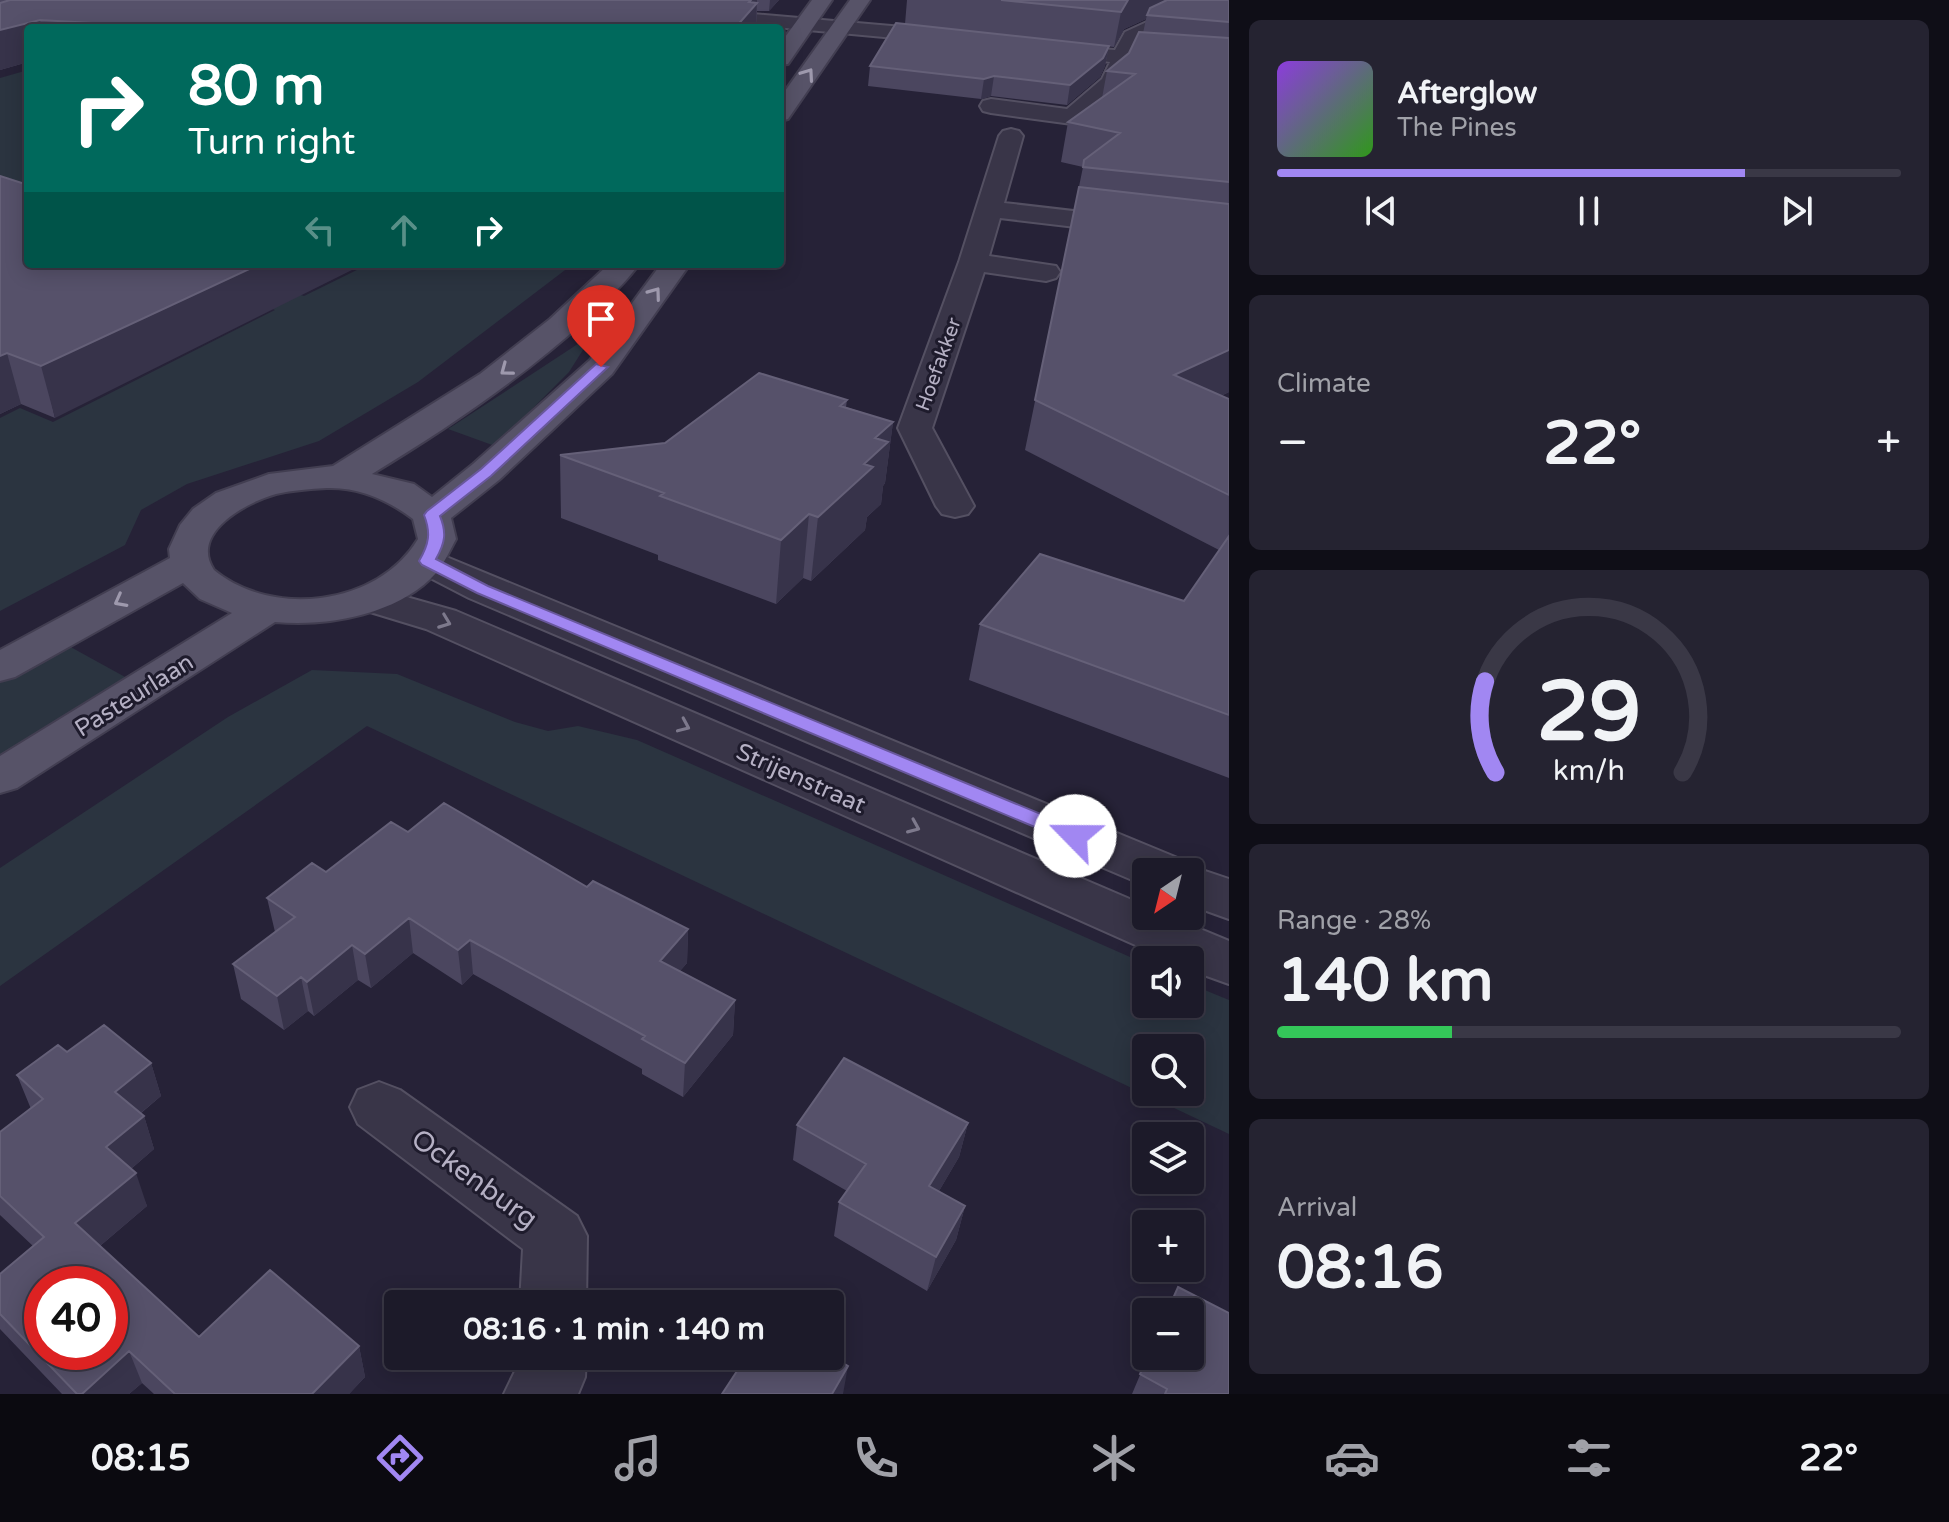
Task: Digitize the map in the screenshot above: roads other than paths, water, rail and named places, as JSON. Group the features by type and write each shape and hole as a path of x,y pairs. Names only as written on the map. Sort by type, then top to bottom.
{"main road":[{"path":"784,50 793,29 822,0"},
{"path":"784,108 860,0"},
{"path":"341,477 464,402 568,323 618,268"},
{"path":"432,515 486,472 601,367 673,268"},
{"path":"341,477 381,482 412,495 432,515 437,529 436,545 427,561 394,588 371,599 337,608 301,612 266,610 229,601 202,585 189,564 190,541 204,520 230,500 264,486 302,478 341,477"},
{"path":"0,668 189,564"},
{"name":"Pasteurlaan","path":"0,777 266,610"}],"street":[{"path":"991,106 1072,117 1112,82 1132,36 1211,0"},
{"path":"732,24 673,16 747,24"},
{"path":"793,29 965,42"},
{"path":"1028,48 1153,60"},
{"name":"Hoefakker","path":"955,506 915,428 973,262 1011,136"},
{"path":"989,209 1229,237"},
{"path":"973,262 1046,272"},
{"name":"Strijenstraat","path":"427,561 483,589 1132,859"},
{"name":"Strijenstraat","path":"371,599 441,620 1229,964"},
{"path":"1204,890 1229,900"},
{"name":"Ockenburg","path":"379,1107 555,1236 553,1290"},
{"path":"538,1394 551,1377 551,1370"}]}
